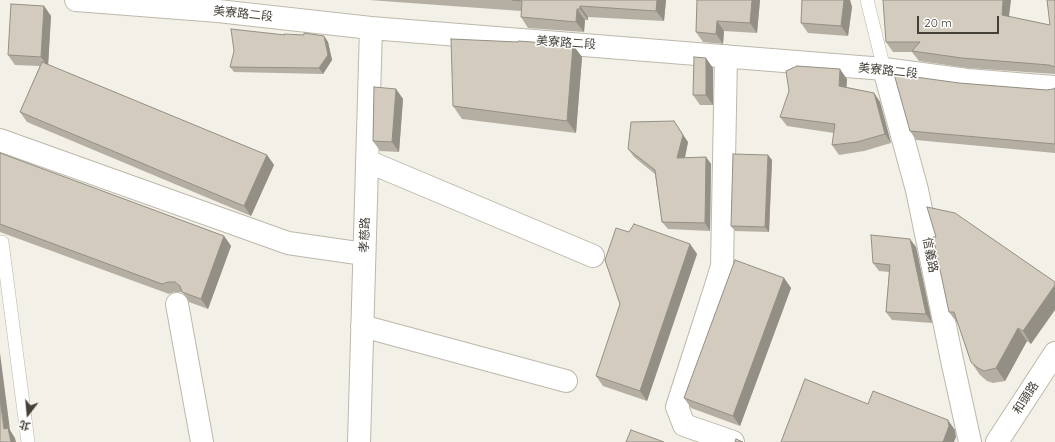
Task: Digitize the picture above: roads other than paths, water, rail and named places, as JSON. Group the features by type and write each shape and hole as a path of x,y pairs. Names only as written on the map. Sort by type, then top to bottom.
{"street":[{"name":"美寮路二段","path":"76,0 218,11 371,28 884,69 968,80 1055,87"},
{"name":"孝慈路","path":"359,442 371,28"},
{"path":"726,56 722,266 716,289 677,407 684,425 733,442"},
{"name":"信義路","path":"884,69 917,190 970,442"},
{"path":"0,140 288,243 364,254"},
{"path":"367,161 593,256"},
{"path":"177,304 202,442"},
{"path":"362,326 566,381"},
{"name":"和頭路","path":"997,442 1055,353"}],"lane":[{"path":"867,0 884,69"},
{"path":"2,242 28,442"}]}
